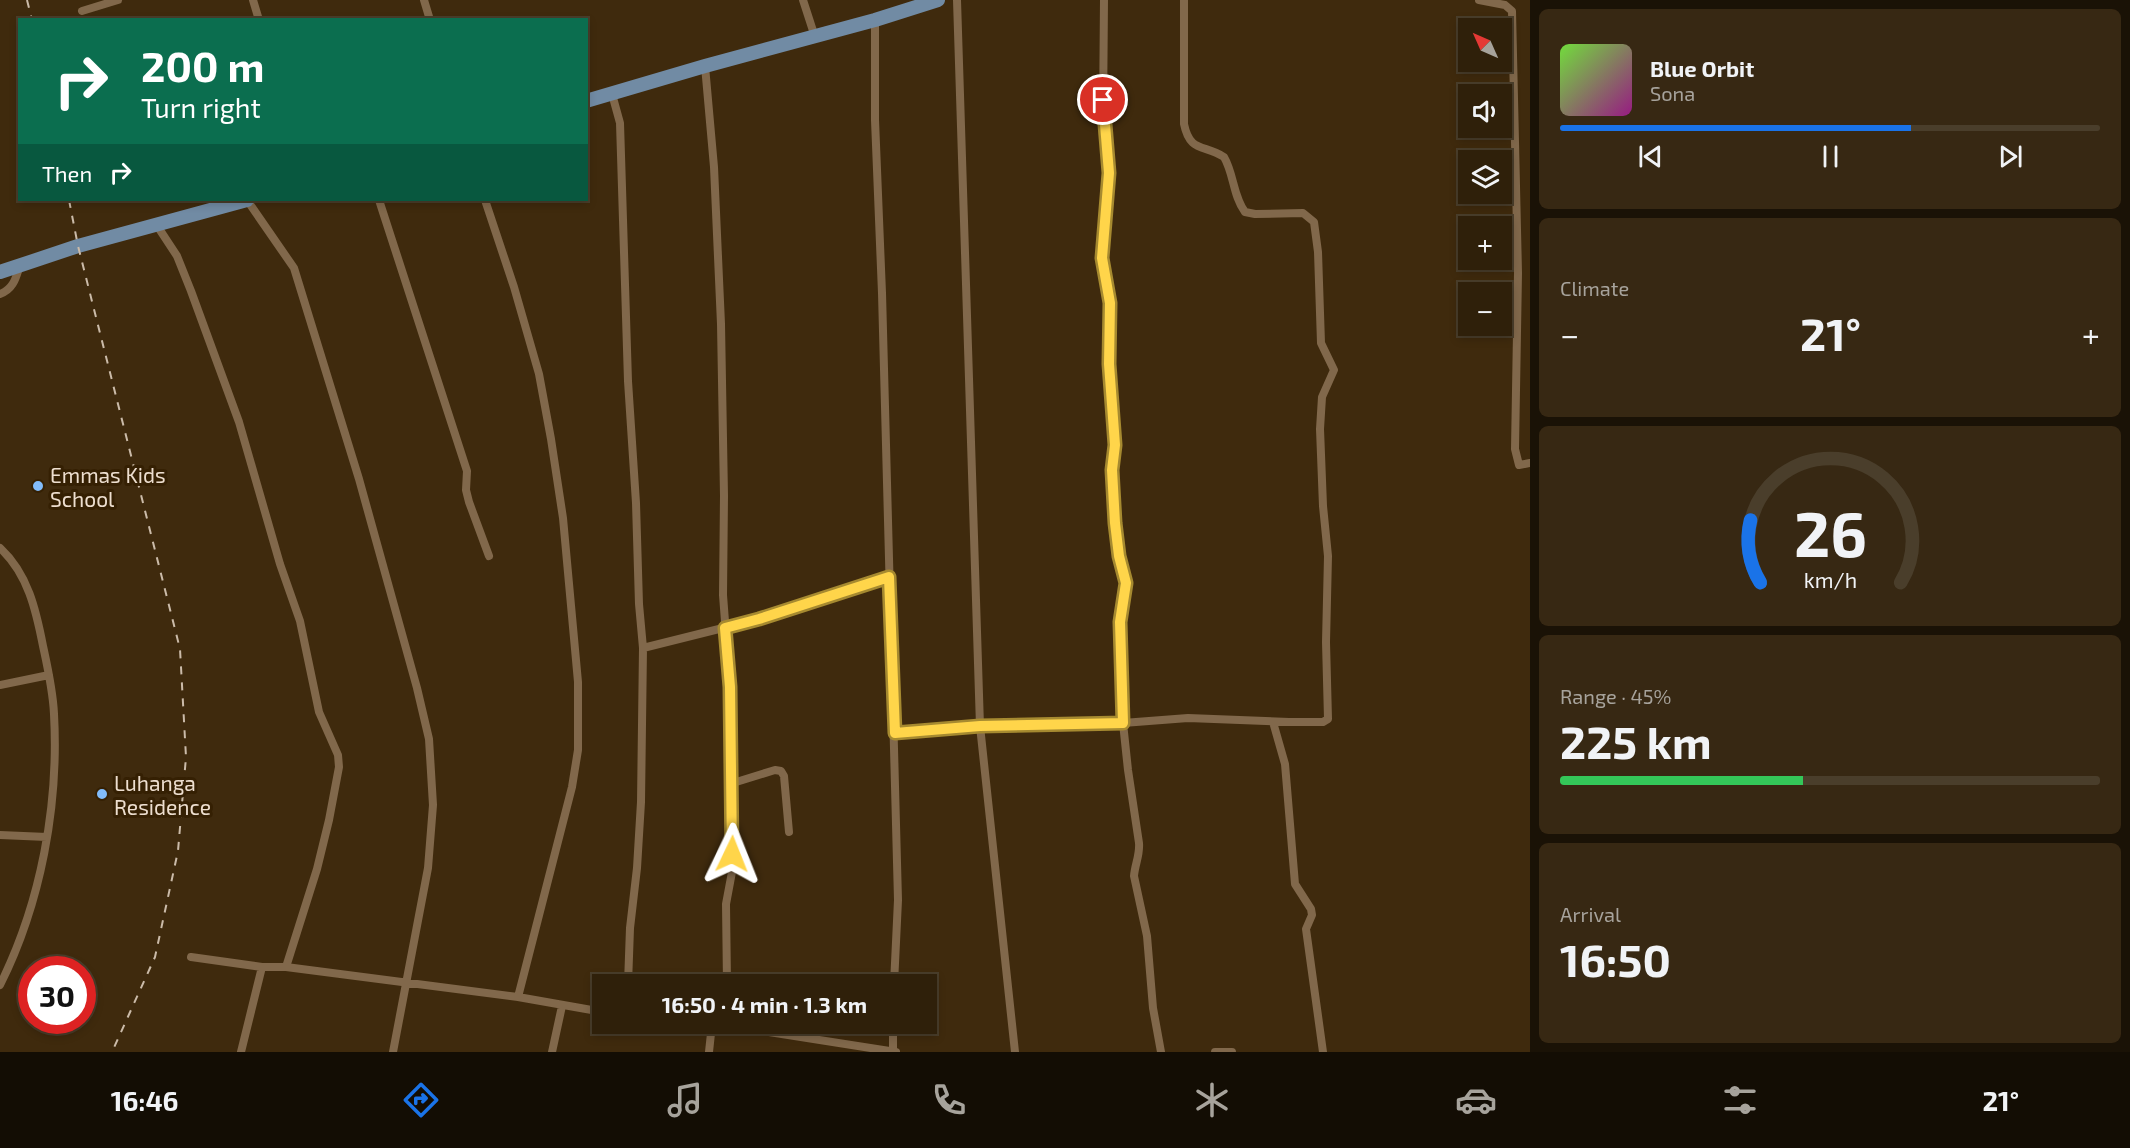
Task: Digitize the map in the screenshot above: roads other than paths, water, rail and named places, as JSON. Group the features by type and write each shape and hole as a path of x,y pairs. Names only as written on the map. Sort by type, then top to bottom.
{"main road":[{"path":"588,101 938,0"},
{"path":"0,272 78,246 243,201"}],"street":[{"path":"82,11 118,0"},
{"path":"253,0 258,18"},
{"path":"424,0 429,18"},
{"path":"803,0 815,37"},
{"path":"957,0 980,726 1015,1052"},
{"path":"1104,0 1103,116 1109,173 1102,258 1110,303 1109,364 1115,445 1112,470 1115,517 1119,556 1126,583 1120,622 1123,723 1140,854 1134,868 1134,876 1147,936 1153,1008 1161,1052"},
{"path":"895,733 980,726 1123,723 1188,718 1323,722 1329,716 1326,642 1328,556 1323,506 1320,429 1322,397 1334,370 1321,343 1318,252 1314,222 1304,213 1255,214 1245,212 1238,200 1224,157 1195,146 1186,136 1184,124 1184,0"},
{"path":"1479,0 1505,5 1512,11 1518,273 1515,449 1519,465 1530,463"},
{"path":"874,20 875,120 895,733 898,900 894,974"},
{"path":"705,66 714,167 721,324 725,628 730,687 733,783 732,872 726,904 727,974"},
{"path":"612,94 620,123 628,381 643,648 638,868 630,928 628,974"},
{"path":"248,201 294,268 359,479 429,739 433,805 429,857 393,1052"},
{"path":"379,201 467,471 466,490 469,502 489,556"},
{"path":"485,201 514,287 539,374 563,518 578,682 578,750 572,787 518,997"},
{"path":"156,224 177,256 239,422 280,564 300,621 319,712 338,755 339,766 316,869 286,967"},
{"path":"0,294 14,283 20,265"},
{"path":"0,548 17,567 32,598 49,675 54,714 54,756 47,837 29,910 0,985"},
{"path":"643,648 759,619 889,577"},
{"path":"0,686 49,675"},
{"path":"1273,722 1284,764 1295,884 1311,909 1311,919 1306,929 1323,1052"},
{"path":"733,783 776,770 782,771 789,832"},
{"path":"0,836 47,837"},
{"path":"191,957 518,997 592,1010"},
{"path":"241,1052 262,967"},
{"path":"552,1052 562,1006"},
{"path":"709,1052 711,1034"},
{"path":"785,1034 895,1052 894,1034"},
{"path":"1215,1052 1232,1052"}],"railway":[{"path":"27,0 32,18"},
{"path":"69,201 78,246 180,649 186,757 178,851 155,957 112,1052"}],"place":[{"name":"Emmas Kids School","path":"38,486"},
{"name":"Luhanga Residence","path":"102,794"}]}
